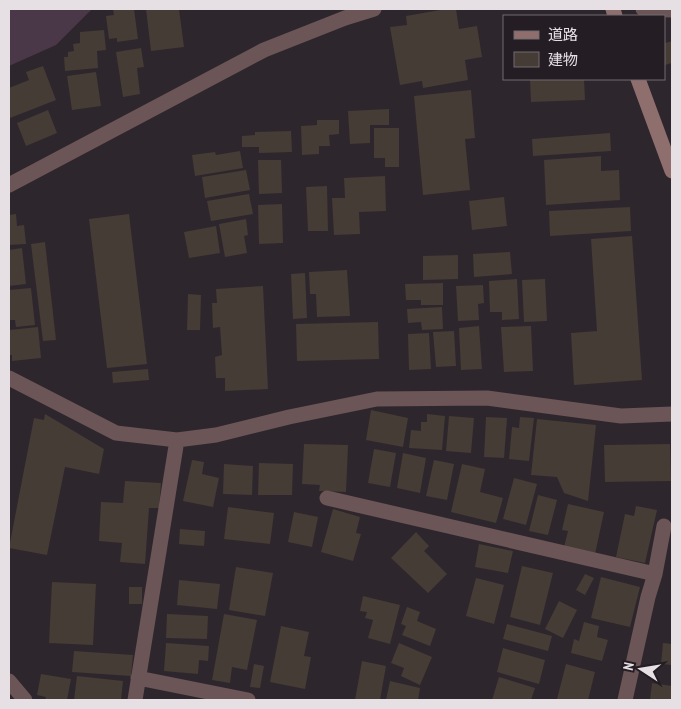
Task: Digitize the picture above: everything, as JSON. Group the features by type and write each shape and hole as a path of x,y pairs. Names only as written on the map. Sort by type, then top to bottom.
{"street":[{"path":"9,185 264,50 345,18 374,9"},
{"path":"642,9 672,10"},
{"path":"638,80 672,170"},
{"path":"9,378 116,433 177,440 216,435 289,417 377,399 487,398 621,416 672,414"},
{"path":"135,700 177,440"},
{"path":"327,498 655,574"},
{"path":"624,700 655,574 664,526"},
{"path":"138,678 248,700"},
{"path":"9,681 25,700"}],"shaded area":[{"path":"9,9 92,9 56,45 9,66"}],"building":[{"path":"113,9 134,9 138,39 117,42 117,38 109,39 106,16 114,15"},
{"path":"146,9 179,9 184,47 151,51"},
{"path":"456,9 459,29 477,26 482,57 465,60 468,80 423,88 422,81 400,85 390,27 407,25 406,16"},
{"path":"104,30 106,50 97,51 98,68 65,71 64,57 68,57 68,52 74,51 73,44 80,43 80,32"},
{"path":"672,41 672,63 666,65 666,43"},
{"path":"141,48 144,67 137,68 140,94 123,97 116,52"},
{"path":"43,66 56,100 10,118 9,88 29,80 26,72"},
{"path":"96,72 101,106 72,110 67,76"},
{"path":"530,80 584,80 585,100 531,102"},
{"path":"471,90 475,138 465,139 470,190 423,195 414,96"},
{"path":"389,109 389,125 370,125 370,143 350,144 348,111"},
{"path":"48,110 57,133 26,146 17,123"},
{"path":"317,120 339,120 339,134 329,135 330,146 319,146 319,154 302,155 301,126 317,125"},
{"path":"374,128 399,128 399,167 385,167 385,158 374,158"},
{"path":"291,131 292,152 259,153 259,147 242,147 242,136 255,135 255,132"},
{"path":"610,133 611,151 533,156 532,139"},
{"path":"240,151 243,168 195,176 192,155 215,152 216,155"},
{"path":"601,156 601,171 619,170 620,200 546,205 544,160"},
{"path":"258,160 281,160 282,193 259,194"},
{"path":"246,170 250,190 205,198 202,177"},
{"path":"385,176 386,211 359,212 360,234 334,235 332,198 345,198 344,178"},
{"path":"327,186 328,231 308,231 306,187"},
{"path":"249,194 253,214 211,221 207,201"},
{"path":"504,197 507,226 472,230 469,201"},
{"path":"282,204 283,243 259,244 258,205"},
{"path":"630,207 631,231 550,236 549,211"},
{"path":"16,214 17,226 24,225 26,244 9,245 9,215"},
{"path":"129,214 147,364 107,368 89,219"},
{"path":"246,219 248,235 244,236 247,253 225,257 219,224"},
{"path":"216,226 220,253 189,258 184,232"},
{"path":"632,236 642,380 574,385 571,333 597,331 591,239"},
{"path":"45,242 56,340 43,341 31,244"},
{"path":"22,248 26,284 9,286 9,250"},
{"path":"510,252 512,274 474,277 473,254"},
{"path":"458,255 458,279 423,280 423,256"},
{"path":"347,270 350,316 317,317 316,294 310,294 309,272"},
{"path":"305,273 307,318 293,319 291,274"},
{"path":"517,279 519,319 502,320 502,312 490,312 489,281"},
{"path":"545,279 547,321 524,322 522,280"},
{"path":"443,283 443,305 421,305 421,300 406,300 405,284"},
{"path":"483,285 484,303 478,304 479,320 458,321 456,286"},
{"path":"263,286 268,389 225,391 225,378 216,378 215,357 222,355 220,327 213,328 212,303 217,303 216,289"},
{"path":"31,288 35,325 16,327 15,320 9,320 9,290"},
{"path":"188,294 201,295 200,330 187,330"},
{"path":"442,307 443,329 422,330 421,322 408,323 407,309"},
{"path":"378,322 379,359 297,361 296,324"},
{"path":"479,326 482,369 461,370 459,328"},
{"path":"531,326 533,371 504,372 501,327"},
{"path":"38,327 41,358 12,361 12,355 9,355 9,330"},
{"path":"454,331 456,366 436,367 433,332"},
{"path":"429,333 431,369 409,370 408,334"},
{"path":"148,369 149,380 113,383 112,372"},
{"path":"371,410 408,418 403,447 366,440"},
{"path":"45,414 104,449 99,474 65,467 47,555 9,548 34,418 44,420"},
{"path":"427,414 445,416 442,450 409,448 411,430 421,431 421,422 427,422"},
{"path":"449,416 474,418 471,453 446,451"},
{"path":"486,417 507,418 504,458 484,457"},
{"path":"520,417 534,418 529,461 509,459 512,427 519,428"},
{"path":"537,419 596,425 588,501 564,493 557,477 531,475"},
{"path":"304,444 348,445 346,492 319,491 320,485 302,484"},
{"path":"670,444 671,481 605,482 604,445"},
{"path":"374,449 396,453 390,487 368,483"},
{"path":"403,453 426,458 420,493 397,488"},
{"path":"192,460 204,462 202,474 219,478 213,507 183,501"},
{"path":"434,460 454,464 447,500 426,496"},
{"path":"259,463 293,464 292,495 258,495"},
{"path":"224,464 253,466 252,495 223,494"},
{"path":"462,464 485,469 480,492 503,498 496,523 451,512"},
{"path":"514,478 537,484 526,525 503,519"},
{"path":"125,481 161,483 159,508 149,508 145,564 120,562 122,543 99,541 101,502 123,503"},
{"path":"538,495 557,500 548,535 529,531"},
{"path":"568,504 604,512 595,554 564,547 568,531 562,530"},
{"path":"636,506 657,510 645,563 616,557 625,514 634,516"},
{"path":"228,507 274,513 270,544 224,539"},
{"path":"333,509 360,517 356,533 361,534 353,561 321,552"},
{"path":"294,512 318,517 312,547 288,542"},
{"path":"180,529 205,531 204,546 179,544"},
{"path":"416,532 429,546 424,551 447,574 428,593 391,558"},
{"path":"479,544 513,551 508,573 475,567"},
{"path":"522,566 553,573 540,625 510,617"},
{"path":"236,567 273,573 265,616 229,610"},
{"path":"585,574 594,578 585,595 576,590"},
{"path":"601,577 640,587 630,627 591,618"},
{"path":"476,578 504,585 494,624 466,616"},
{"path":"179,580 220,584 217,609 177,605"},
{"path":"52,582 96,584 93,645 49,643"},
{"path":"129,587 142,587 142,604 129,604"},
{"path":"363,596 400,605 390,644 368,638 373,620 365,618 367,612 360,611"},
{"path":"559,601 577,610 563,638 545,629"},
{"path":"407,607 420,612 417,621 436,629 430,646 402,635 406,626 401,624"},
{"path":"167,614 208,616 207,639 166,638"},
{"path":"224,614 257,620 247,670 232,667 230,683 212,680"},
{"path":"584,622 599,626 597,637 608,640 602,661 571,653 574,639 579,641"},
{"path":"507,624 552,636 548,651 503,639"},
{"path":"281,626 309,632 304,656 311,657 305,689 270,682"},
{"path":"166,643 209,646 208,661 199,660 198,674 164,671"},
{"path":"399,643 432,657 420,685 401,676 404,668 391,663"},
{"path":"663,643 672,644 672,665 661,664"},
{"path":"503,648 545,660 539,684 497,672"},
{"path":"74,651 133,655 131,676 72,672"},
{"path":"362,661 386,666 380,700 355,700"},
{"path":"254,664 264,666 260,688 250,687"},
{"path":"566,664 595,672 588,700 557,699"},
{"path":"41,674 71,679 67,700 45,700 46,697 37,695"},
{"path":"77,676 123,681 121,700 74,700"},
{"path":"499,677 535,688 531,700 492,700"},
{"path":"390,681 420,688 418,700 386,700"},
{"path":"652,683 672,686 672,700 650,700"}]}
